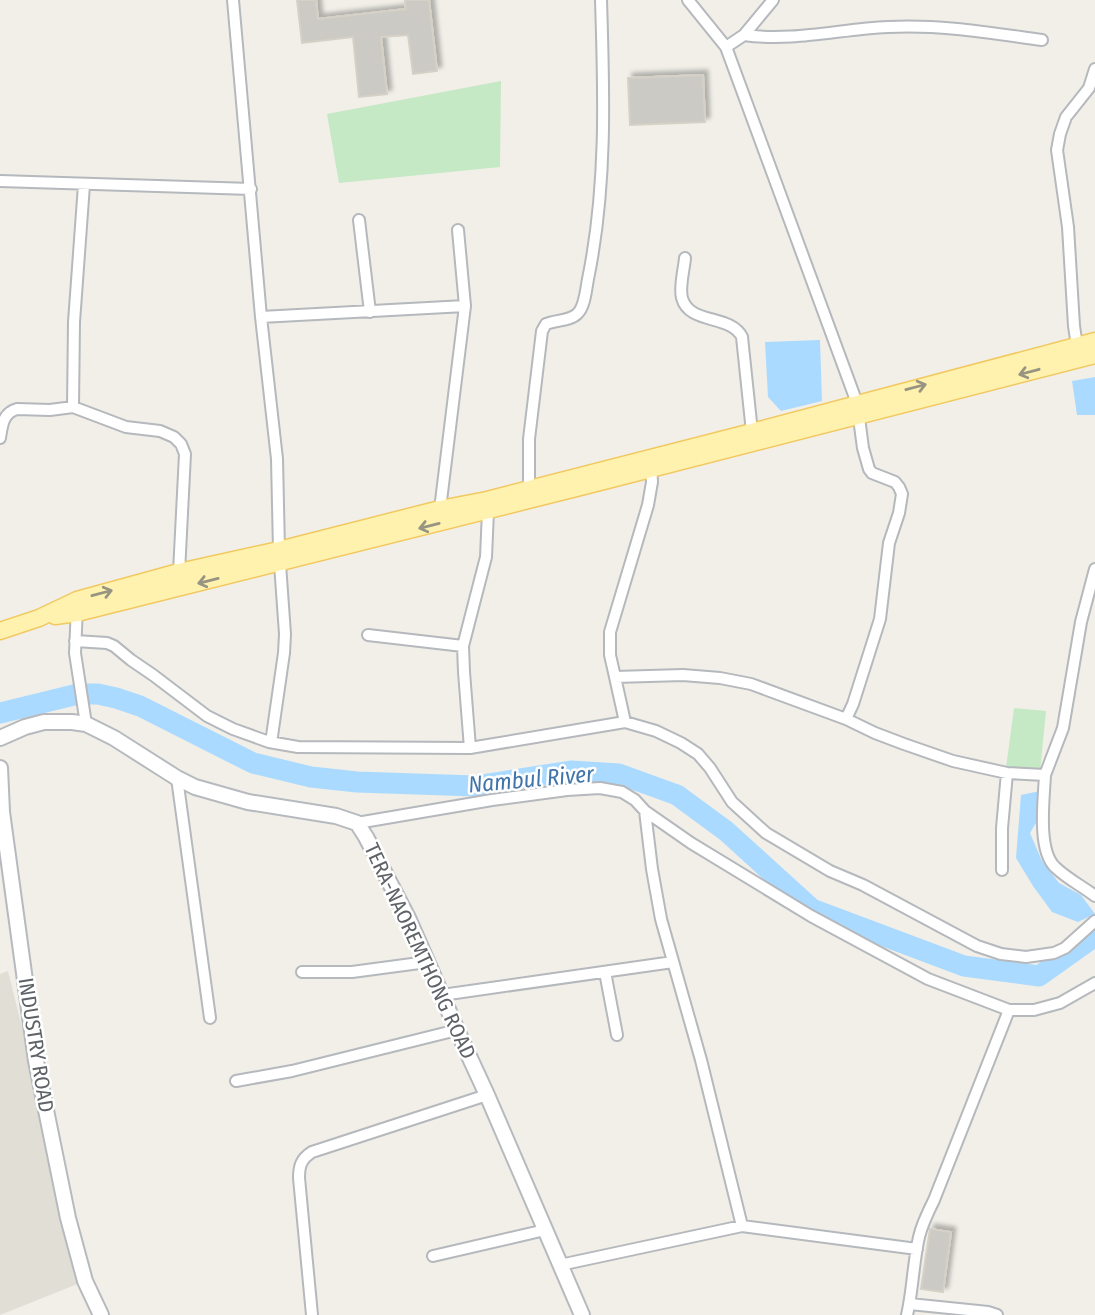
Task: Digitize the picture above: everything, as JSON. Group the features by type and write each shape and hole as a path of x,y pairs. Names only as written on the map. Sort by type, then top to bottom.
{"main road":[{"path":"0,631 77,607 280,556 488,511 529,495 858,409 1095,341"},
{"path":"651,464 752,432 1095,355"},
{"path":"77,607 179,572 280,556 440,509 529,495"}],"street":[{"path":"233,0 261,317 277,459 284,653 270,742"},
{"path":"529,495 529,439 541,331 546,324 573,317 580,310 599,208 605,106 601,0"},
{"path":"688,0 726,47 858,409 863,448 869,469 895,482 902,494 889,543 880,619 846,719"},
{"path":"726,47 744,34 773,0"},
{"path":"744,34 758,37 797,37 888,27 938,27 1042,40"},
{"path":"1077,345 1068,227 1057,150 1066,117 1089,88 1095,69"},
{"path":"0,181 251,189"},
{"path":"73,407 73,332 84,185"},
{"path":"359,220 370,312"},
{"path":"440,509 465,306 458,230"},
{"path":"685,258 682,298 686,305 695,313 739,330 742,337 752,432"},
{"path":"261,317 465,306"},
{"path":"0,438 4,419 12,410 73,407 126,427 160,431 174,437 186,454 179,572"},
{"path":"625,722 610,655 610,632 648,505 652,482 651,464"},
{"path":"470,748 463,646 484,567 488,511"},
{"path":"1095,569 1081,622 1063,729 1045,775 1043,816 1046,849 1054,866 1095,896"},
{"path":"77,607 75,653 86,724"},
{"path":"368,635 463,646"},
{"path":"75,641 114,646 207,716 270,742 298,747 470,748 625,722 656,730 698,754 732,802 766,833 830,871 863,885 976,946 1001,954 1026,957 1054,953 1065,948 1095,920"},
{"path":"615,677 683,675 751,684 953,761 1007,773 1045,775"},
{"name":"TERA-NAOREMTHONG ROAD","path":"0,738 44,722 86,724 195,787 248,802 336,816 357,823 403,908 582,1315"},
{"name":"INDUSTRY ROAD","path":"0,768 2,812 36,1061 68,1218 85,1281 101,1315"},
{"path":"1002,870 1002,828 1007,773"},
{"path":"177,778 210,1018"},
{"path":"357,823 567,790 600,788 622,792 691,843 811,916 928,979 1009,1010 1034,1010 1060,1003 1095,983"},
{"path":"645,811 652,869 662,919 701,1060 742,1226"},
{"path":"302,972 352,972 427,962"},
{"path":"442,995 673,962"},
{"path":"605,972 617,1035"},
{"path":"997,1315 988,1312 908,1309 924,1220 1009,1010"},
{"path":"236,1081 292,1071 457,1030"},
{"path":"312,1315 299,1178 303,1159 312,1152 487,1096"},
{"path":"560,1265 742,1226 917,1249"},
{"path":"433,1256 545,1230"}],"shaded area":[{"path":"8,971 85,1281 0,1315 0,974"}],"green space":[{"path":"501,81 500,167 339,183 327,114"},
{"path":"1014,708 1046,711 1040,771 1006,768"}],"water":[{"path":"820,340 822,401 781,411 768,397 765,342"},
{"path":"1095,377 1095,415 1077,415 1072,381"},
{"path":"1040,791 1040,816 1030,833 1042,861 1059,883 1081,895 1095,914 1078,922 1052,912 1016,858 1021,795"}],"building":[{"path":"297,0 316,0 318,19 406,9 405,0 429,0 437,71 413,74 408,35 381,37 387,94 359,97 353,37 302,43"},
{"path":"703,75 705,122 630,125 628,78"},
{"path":"930,1229 951,1232 943,1292 921,1289"}],"waterway":[{"name":"Nambul River","path":"0,713 78,694 98,694 140,706 253,763 311,777 357,782 475,786 571,771 619,774 677,795 726,831 812,909 964,966 1039,976 1095,936"}]}
